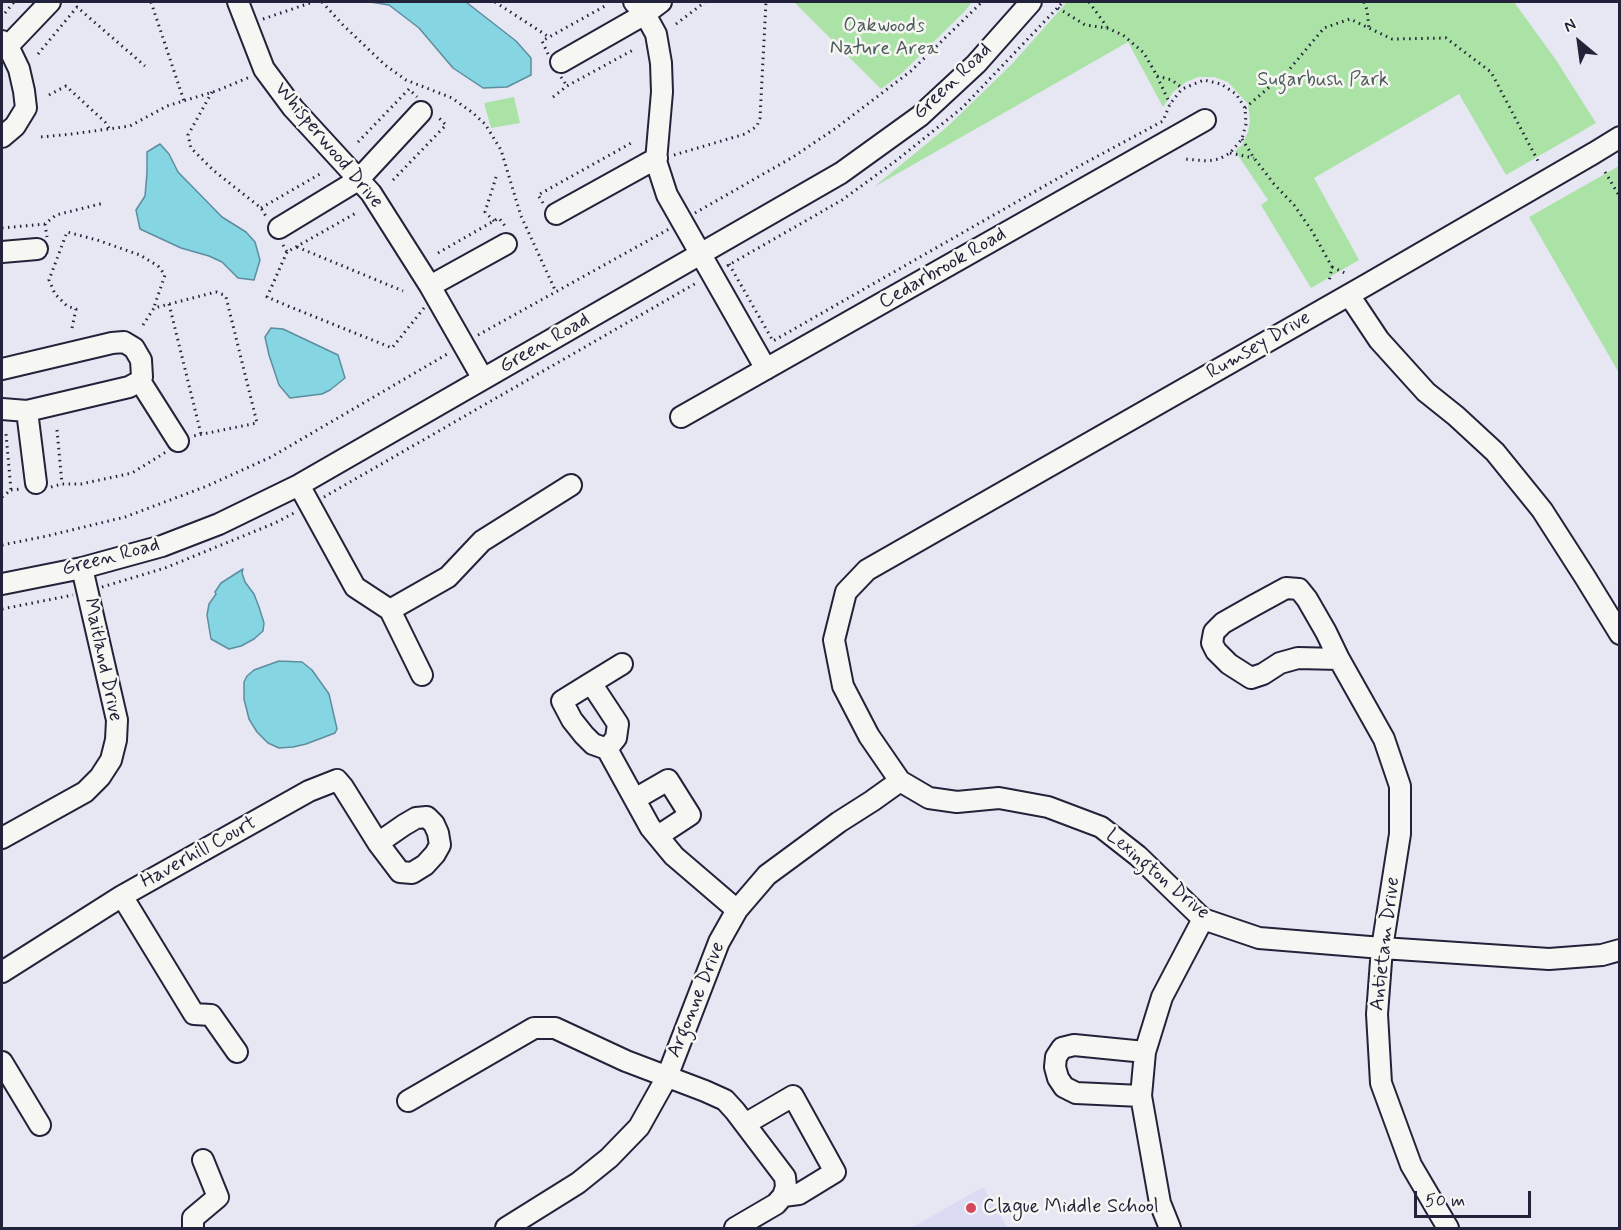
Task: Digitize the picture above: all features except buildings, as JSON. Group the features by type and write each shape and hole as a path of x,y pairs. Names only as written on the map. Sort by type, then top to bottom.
{"street":[{"path":"2,137 15,126 26,108 19,69 5,44 50,2"},
{"name":"Whisperwood Drive","path":"238,2 264,69 293,108 371,193 483,380"},
{"path":"561,62 639,8 661,2"},
{"name":"Green Road","path":"2,585 162,546 219,524 299,485 841,173 920,116 976,64 1031,2"},
{"path":"639,8 656,34 661,63 662,157"},
{"path":"276,230 358,180 422,112"},
{"name":"Cedarbrook Road","path":"681,417 1205,120"},
{"name":"Rumsey Drive","path":"897,553 1620,137"},
{"path":"552,212 662,157"},
{"path":"662,157 656,161 667,195 766,369"},
{"path":"430,295 507,239"},
{"path":"2,252 37,249"},
{"path":"1349,295 1379,340 1426,392 1495,452 1542,510 1620,634"},
{"path":"2,369 124,342 134,348 141,360 142,377 140,381 129,387 27,411 2,410"},
{"path":"140,381 178,441"},
{"path":"27,411 35,486"},
{"path":"299,485 355,587 390,610 422,675"},
{"path":"390,610 447,577 482,541 571,485"},
{"name":"Lexington Drive","path":"897,553 867,570 846,592 834,640 843,686 869,736 900,781 929,798 957,802 999,798 1029,803 1048,807 1101,827 1138,856 1203,919 1259,938 1549,959 1602,955 1620,950"},
{"name":"Maitland Drive","path":"2,838 85,792 100,777 111,759 116,740 117,720 82,567"},
{"name":"Antietam Drive","path":"1339,659 1298,658 1280,663 1263,674 1251,678 1229,664 1216,651 1212,643 1214,632 1223,623 1286,588 1299,589 1326,632 1384,739 1400,786 1400,834 1382,948 1377,1014 1381,1083 1411,1165 1448,1228"},
{"path":"622,664 562,701 572,720 584,735 594,744 607,749 650,827 674,856 737,910"},
{"path":"591,683 618,724 616,738 607,749"},
{"name":"Haverhill Court","path":"2,972 122,896 309,791 337,780 378,843"},
{"path":"635,798 668,780 690,815 658,836"},
{"name":"Argonne Drive","path":"507,1228 579,1183 609,1158 639,1127 667,1077 719,942 737,910 767,875 900,781"},
{"path":"122,896 194,1014 211,1015 237,1052"},
{"path":"1170,1228 1160,1203 1142,1096 1145,1052 1162,997 1203,919"},
{"path":"408,1101 534,1028 555,1028 626,1061 725,1100 785,1177 786,1187 783,1196 776,1204 735,1228"},
{"path":"1142,1096 1076,1092 1064,1088 1055,1067 1056,1057 1062,1048 1074,1045 1145,1052"},
{"path":"2,1062 40,1125"},
{"path":"745,1124 793,1096 836,1172 799,1194 783,1196"},
{"path":"193,1228 193,1218 219,1197 203,1160"}],"path":[{"path":"5,13 14,2"},
{"path":"151,2 184,100"},
{"path":"255,22 312,2"},
{"path":"322,2 385,65 406,80 439,92 458,102 485,124 501,150 521,216 555,292"},
{"path":"495,2 549,37"},
{"path":"676,24 705,2"},
{"path":"662,157 745,134 757,126 760,118 766,2"},
{"path":"691,215 793,157 836,128 911,71 982,2"},
{"path":"1089,2 1107,28"},
{"path":"1364,2 1369,28"},
{"path":"38,54 76,7 145,66"},
{"path":"1058,8 1085,24 1107,28 1123,35 1144,52 1170,104"},
{"path":"1245,108 1288,71 1324,28 1350,19 1392,39 1446,38 1491,72 1539,163"},
{"path":"553,97 567,86 633,50"},
{"path":"41,136 130,126 167,106 212,92 254,75"},
{"path":"1157,76 1172,80 1182,89"},
{"path":"49,95 66,86 110,129"},
{"path":"212,92 188,135 191,148 213,170 261,208 287,252"},
{"path":"729,264 774,341 1083,164 1163,121"},
{"path":"1242,139 1274,184 1294,205 1332,267 1345,273"},
{"path":"552,212 538,195 633,142"},
{"path":"1230,153 1254,158"},
{"path":"1605,172 1620,197"},
{"path":"261,208 320,174"},
{"path":"494,220 485,212 497,174"},
{"path":"2,228 45,224 56,215 104,204"},
{"path":"356,213 287,252 267,297 392,348 430,295"},
{"path":"438,253 499,218 507,239"},
{"path":"473,338 668,229"},
{"path":"72,328 76,309 67,306 55,294 49,280 67,232 140,255 158,266 165,275 154,308 142,325"},
{"path":"297,247 403,291"},
{"path":"1329,282 1332,267"},
{"path":"320,499 692,285"},
{"path":"2,497 11,490 35,486 81,484 132,473 185,437 190,438 257,423 224,295 216,292 154,308"},
{"path":"169,304 201,434"},
{"path":"2,545 125,517 207,486 271,457 450,352"},
{"path":"57,430 62,484"},
{"path":"6,434 11,490"},
{"path":"98,588 165,568 275,523 299,510"},
{"path":"2,609 76,594"}],"shaded area":[{"name":"Clague Middle School","path":"983,1187 1008,1228 911,1228"}],"green space":[{"name":"Oakwoods Nature Area","path":"794,2 972,2 902,73 881,89"},
{"name":"Sugarbush Park","path":"1067,2 1514,2 1556,60 1596,123 1506,175 1459,94 1314,178 1359,260 1311,288 1261,205 1268,200 1235,151 1242,145 1248,132 1250,121 1248,104 1228,82 1214,77 1198,77 1186,82 1173,92 1163,107 1128,42 874,187 947,127 1012,64"},
{"path":"514,97 520,123 491,128 484,103"},
{"path":"1619,166 1619,373 1529,217"}],"water":[{"path":"370,2 466,2 516,41 531,58 531,75 507,87 483,88 453,68 419,28 389,5"},
{"path":"160,144 169,154 178,172 222,217 246,232 255,242 260,260 254,280 238,278 222,262 181,248 140,229 136,210 145,196 147,152"},
{"path":"271,328 283,329 338,355 345,378 322,394 290,398 279,385 269,355 265,337"},
{"path":"243,569 245,582 254,594 259,607 264,623 263,631 241,646 229,649 211,639 207,615 209,604 221,583"},
{"path":"279,661 302,662 312,670 329,694 337,729 335,733 306,744 279,748 268,743 257,732 249,719 244,699 244,682 254,670"}],"place":[{"name":"Clague Middle School","path":"971,1208"}]}
